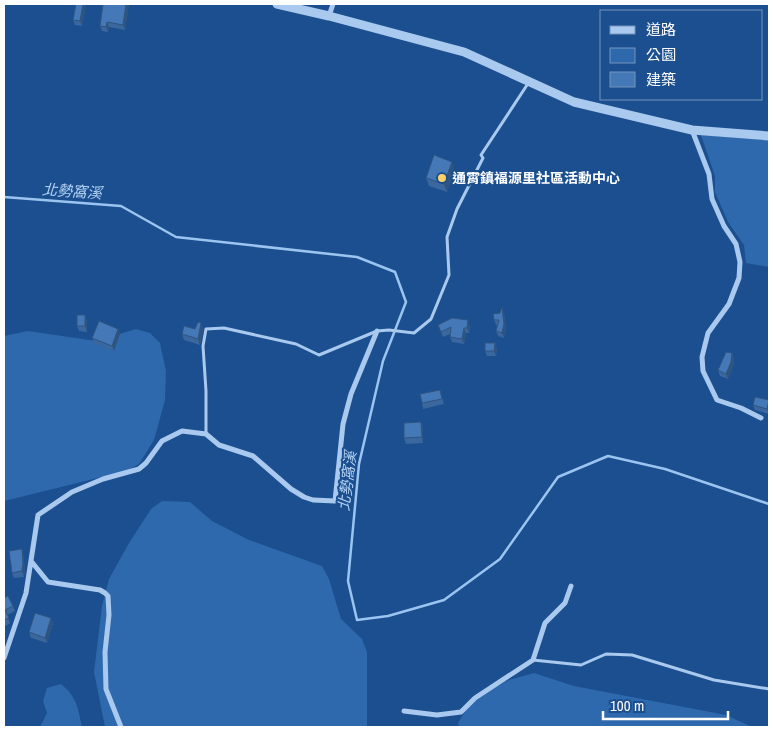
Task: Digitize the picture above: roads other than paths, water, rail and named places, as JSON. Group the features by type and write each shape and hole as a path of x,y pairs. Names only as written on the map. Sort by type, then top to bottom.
{"street":[{"path":"277,4 464,52 574,102 692,130 769,136"},
{"path":"329,16 333,4"},
{"path":"692,130 709,174 712,199 724,226 736,244 740,262 739,278 729,304 708,333 702,357 703,371 716,400 742,408 761,418"},
{"path":"4,658 26,594 38,515 72,492 103,479 139,469 146,463 162,441 182,431 206,434 219,445 253,456 291,489 304,497 313,500 335,501 343,424 351,394 377,331"},
{"path":"31,561 48,582 100,590 108,596 109,615 105,652 106,689 121,727"},
{"path":"404,711 437,715 461,712 475,698 534,660 545,622 565,603 571,586"}],"lane":[{"path":"206,434 203,346 206,328 224,328 296,344 319,355 377,331 389,330 414,333 431,319 449,275 447,237 457,209 483,158 481,155 529,82"},
{"path":"534,660 581,665 606,654 632,655 714,680 769,689"}],"waterway":[{"name":"北勢窩溪","path":"4,197 121,206 176,237 357,257 395,272 406,302 383,361 359,464 348,581 357,620 388,616 444,600 500,559 558,477 608,456 665,469 769,504"}],"place":[{"name":"通霄鎮福源里社區活動中心","path":"442,178"}]}
